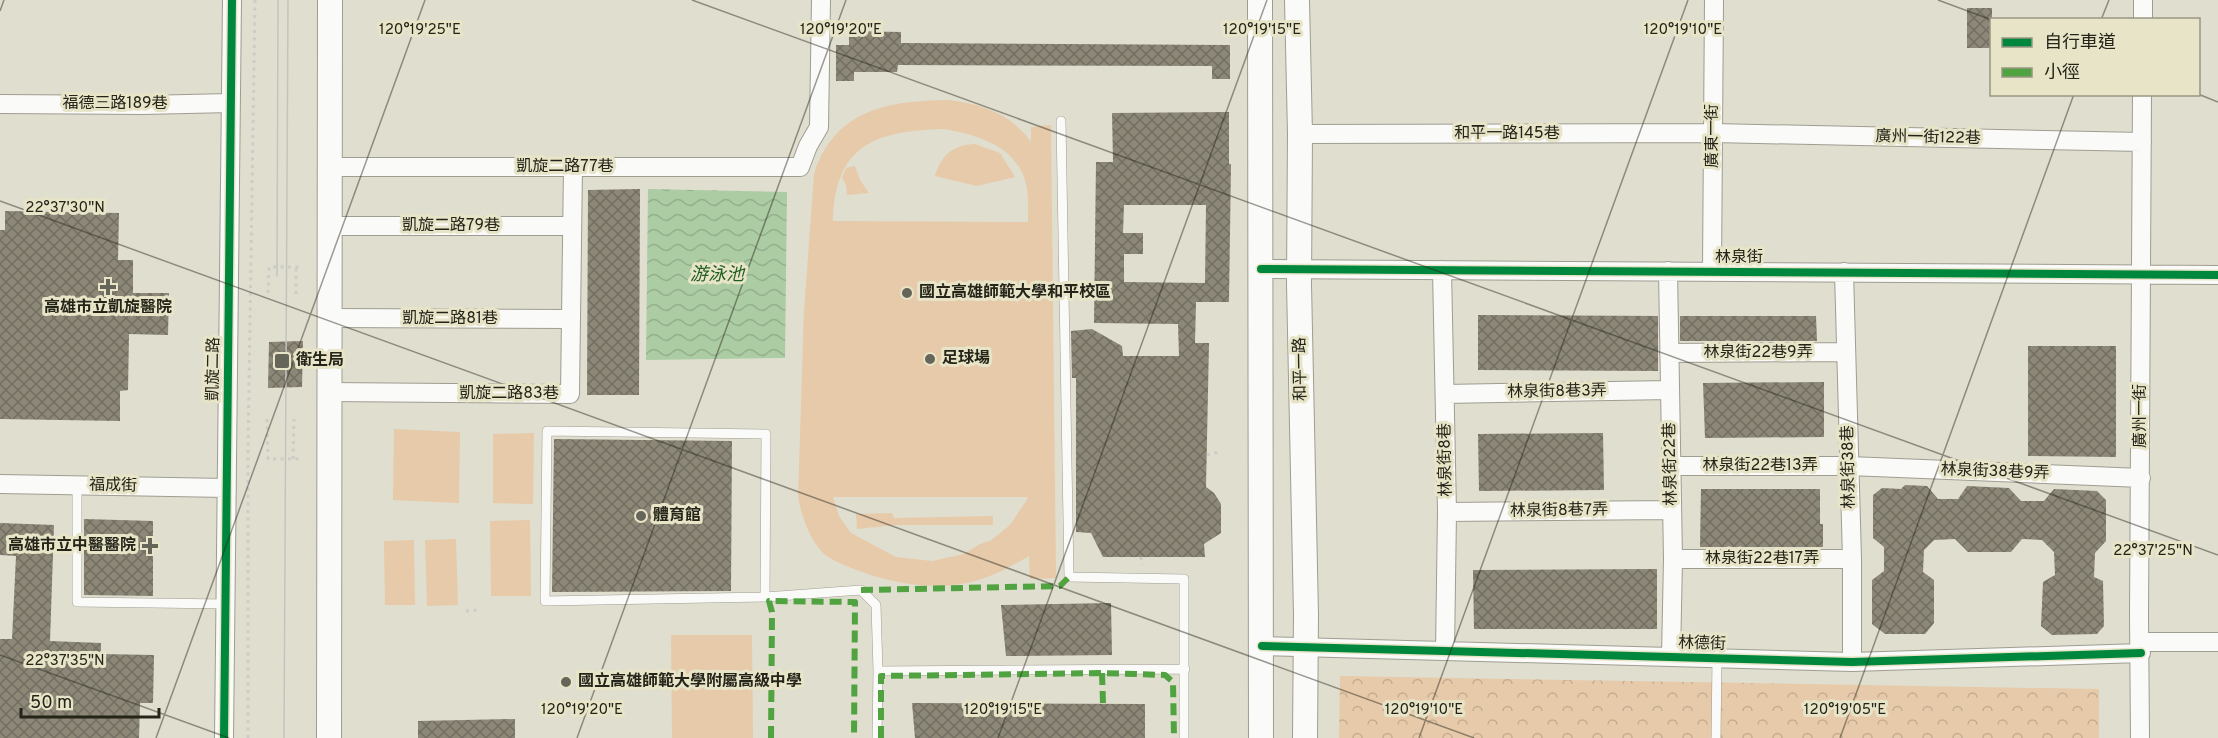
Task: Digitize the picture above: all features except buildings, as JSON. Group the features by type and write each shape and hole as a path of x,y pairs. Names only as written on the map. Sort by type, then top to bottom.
{"street":[{"name":"凱旋二路","path":"224,738 232,0"},
{"path":"329,738 330,0"},
{"name":"凱旋二路77巷","path":"330,167 800,168 808,146 819,127 821,0"},
{"path":"1260,0 1261,738"},
{"name":"和平一路","path":"1297,0 1306,647 1305,738"},
{"name":"廣東一街","path":"1712,272 1714,0"},
{"path":"2143,0 2143,18"},
{"name":"廣州一街","path":"2140,738 2142,96"},
{"name":"福德三路189巷","path":"0,104 231,103"},
{"name":"和平一路145巷","path":"1300,134 1713,133"},
{"name":"廣州一街122巷","path":"1713,133 2142,142"},
{"name":"凱旋二路83巷","path":"329,392 570,394 573,167"},
{"name":"凱旋二路79巷","path":"330,226 572,226"},
{"name":"林泉街","path":"1261,270 2218,275"},
{"name":"林泉街8巷","path":"1442,270 1447,512 1445,651"},
{"name":"林泉街22巷","path":"1668,271 1673,559 1671,657"},
{"name":"林泉街38巷","path":"1844,272 1852,559 1852,662"},
{"name":"凱旋二路81巷","path":"330,318 571,319"},
{"name":"林泉街22巷9弄","path":"1669,353 1846,352"},
{"name":"林泉街8巷3弄","path":"1444,394 1669,390"},
{"name":"林泉街22巷13弄","path":"1671,466 1849,466"},
{"name":"林泉街38巷9弄","path":"1849,466 2141,478"},
{"name":"福成街","path":"0,484 227,488"},
{"name":"林泉街8巷7弄","path":"1447,512 1672,510"},
{"name":"林泉街22巷17弄","path":"1673,559 1852,559"},
{"name":"林德街","path":"1262,646 1852,662 2218,642"}],"lane":[{"path":"1061,121 1069,577 1184,579 1184,738"},
{"path":"765,597 766,434 547,431 545,601 765,597 861,590 876,605 877,738"},
{"path":"77,485 77,602 226,604"},
{"path":"1716,738 1717,658"},
{"path":"878,671 1185,669"}],"path":[{"path":"248,738 248,451 255,0"},
{"path":"268,293 269,267 299,267 296,294"},
{"path":"267,418 268,459 300,459"},
{"path":"293,459 294,419"},
{"path":"1207,455 1220,452"},
{"path":"1141,557 1142,565"},
{"path":"466,611 478,610"}],"green space":[{"name":"足球場","path":"949,100 973,104 995,112 1014,124 1031,142 1031,127 1051,125 1056,578 1030,579 1029,556 989,576 959,584 927,586 879,577 842,564 824,554 812,539 801,512 798,497 804,311 814,174 823,152 835,135 850,122 866,113 885,107","holes":["943,129 968,134 992,143 1012,158 1020,168 1025,180 1028,222 833,221 841,175 851,159 863,147 897,134","833,497 1027,497 1028,498 1010,525 990,541 964,554 932,561 896,557 851,533 839,516"]},
{"path":"975,144 1000,153 1015,177 977,186 935,176 941,162 949,152 960,146"},
{"path":"855,166 860,180 869,193 847,195 846,185 842,178 846,168"},
{"path":"394,429 460,432 459,503 393,500"},
{"path":"534,433 533,504 493,503 493,434"},
{"path":"892,513 894,518 993,516 993,525 895,525 857,529 856,514"},
{"path":"530,520 531,596 491,596 490,521"},
{"path":"456,539 458,605 427,606 425,540"},
{"path":"414,540 415,605 385,605 384,541"},
{"path":"671,635 752,635 753,738 672,738"},
{"path":"1340,676 2099,689 2099,738 1339,738"}],"water":[{"name":"游泳池","path":"648,189 787,192 785,358 646,360"}],"tram line":[{"path":"277,276 278,0"},
{"path":"284,738 288,0"}],"marked path":[{"path":"861,590 1060,586 1069,577"},
{"path":"771,738 772,612 769,601 855,602 854,738"},
{"path":"1102,673 1103,703"},
{"path":"881,738 881,676 1102,673 1165,675 1173,682 1174,738"}],"cycle path":[{"path":"224,738 232,0"},
{"path":"1261,269 2218,275"},
{"path":"1262,646 1852,662 2141,653"}],"place":[{"name":"高雄市立凱旋醫院","path":"108,287"},
{"name":"國立高雄師範大學和平校區","path":"907,293"},
{"name":"足球場","path":"930,359"},
{"name":"衛生局","path":"282,361"},
{"name":"體育館","path":"641,516"},
{"name":"高雄市立中醫醫院","path":"150,546"},
{"name":"國立高雄師範大學附屬高級中學","path":"566,682"}]}
